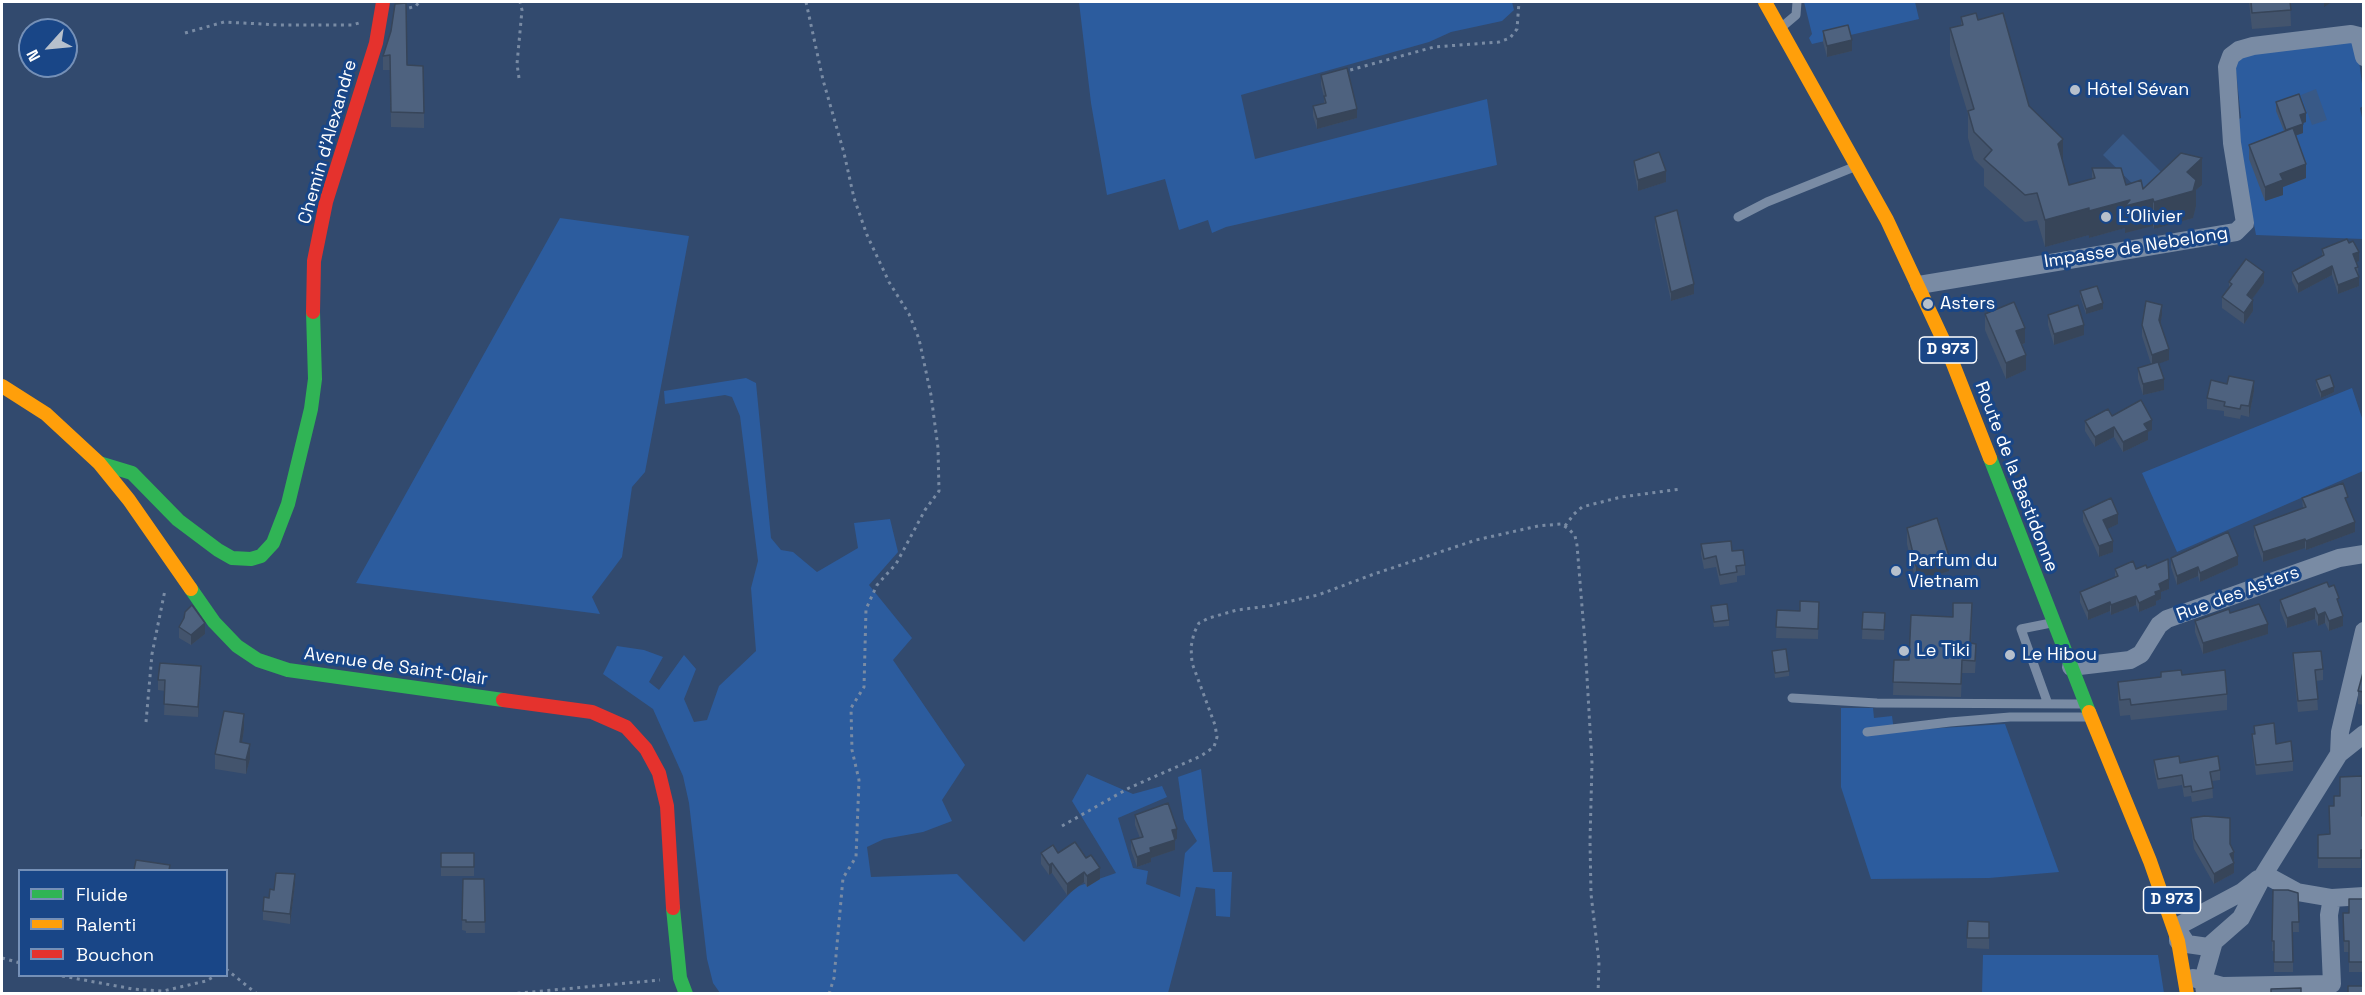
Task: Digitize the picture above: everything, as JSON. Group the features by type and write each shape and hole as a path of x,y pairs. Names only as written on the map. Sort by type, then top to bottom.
{"street":[{"name":"Route de la Bastidonne","path":"1765,2 1887,220 1919,285 1946,346 2103,748 2150,861"},
{"name":"Chemin d'Alexandre","path":"99,463 132,473 178,520 232,558 251,559 261,556 273,543 288,504 311,409 315,379 313,323 315,261 326,202 376,43 383,8"},
{"name":"Impasse de Nebelong","path":"1919,285 2236,232 2245,223 2232,143 2227,67 2231,56 2239,50 2253,46 2351,34 2359,36 2364,57"},
{"name":"Avenue de Saint-Clair","path":"2,386 46,414 99,463 129,500 214,622 237,646 258,660 288,670 592,712 626,728 646,748 659,773 667,806 674,928 680,978 686,993"},
{"name":"Rue des Asters","path":"2071,667 2130,660 2141,654 2159,625 2167,620 2339,558 2364,554"},
{"path":"2339,754 2340,732 2364,631"},
{"path":"2332,898 2329,915 2332,984 2197,988 2213,945 2225,930 2241,918 2264,874 2339,754 2364,734"},
{"name":"Route de la Bastidonne","path":"2103,748 2136,811 2181,935 2197,988"},
{"path":"2150,861 2181,935 2208,947 2213,945"},
{"path":"2181,935 2264,874"},
{"path":"2264,874 2297,892 2332,898 2364,896"}],"lane":[{"path":"1779,28 1796,15 1797,2"},
{"path":"1738,217 1767,202 1856,166"},
{"path":"2048,704 2022,629 2054,622"},
{"path":"1792,698 1877,703 2048,704 2089,711"},
{"path":"1867,732 1950,722 2089,711"}],"path":[{"path":"519,78 517,64 522,10 520,2"},
{"path":"806,2 823,80 854,198 867,235 909,314 919,339 931,395 938,448 939,491 925,510 896,564 877,585 866,609 864,687 851,708 852,750 859,780 856,857 843,878 834,978 829,993"},
{"path":"1342,72 1434,47 1499,42 1510,38 1517,29 1519,2"},
{"path":"185,33 224,22 352,25 383,8"},
{"path":"1565,526 1582,507 1620,496 1681,489"},
{"path":"1062,826 1129,788 1201,756 1214,747 1217,737 1215,725 1192,663 1192,640 1199,624 1209,618 1237,610 1269,606 1318,595 1374,573 1476,540 1538,526 1561,524 1575,536 1577,545 1586,643 1592,763 1591,894 1599,962 1599,993"},
{"path":"146,722 152,654 165,587"},
{"path":"2,958 18,962"},
{"path":"228,971 257,993"},
{"path":"72,977 133,989 163,991 206,981 212,977"},
{"path":"510,993 680,978"}],"shaded area":[{"path":"1079,2 1512,2 1514,10 1502,21 1451,32 1429,42 1241,95 1255,159 1487,99 1497,165 1226,227 1212,233 1208,220 1179,230 1165,179 1107,195 1091,103"},
{"path":"1804,2 1915,2 1919,19 1812,44 1809,38 1812,34"},
{"path":"2346,39 2357,45 2364,99 2363,106 2360,108 2364,127 2363,239 2256,235 2234,121 2241,118 2235,62 2241,54"},
{"path":"2316,89 2327,120 2312,125 2301,95"},
{"path":"2123,134 2162,173 2142,193 2103,155"},
{"path":"560,218 689,236 645,472 632,487 622,557 592,597 600,614 356,583"},
{"path":"746,378 756,383 771,538 781,550 793,552 817,572 858,548 854,523 890,519 898,552 869,585 912,638 893,660 965,765 942,800 952,821 923,832 884,839 867,847 871,877 957,874 1024,942 1076,887 1116,873 1072,801 1087,774 1133,794 1162,786 1167,797 1118,818 1133,868 1148,871 1146,884 1180,897 1185,853 1197,841 1184,819 1178,777 1201,769 1213,872 1232,872 1230,917 1216,916 1215,889 1196,887 1168,993 720,993 713,983 707,959 689,803 683,776 653,709 603,674 617,646 644,650 663,657 649,682 659,690 684,655 696,669 684,699 694,722 707,720 719,686 756,651 751,588 758,561 740,416 732,397 725,395 665,404 664,391"},
{"path":"2352,388 2363,421 2363,471 2177,552 2142,473"},
{"path":"1841,708 1873,708 1874,718 1892,716 1894,731 2005,724 2059,872 1989,878 1871,879 1841,787"},
{"path":"1983,955 2158,955 2164,993 1982,993"}],"building":[{"path":"2251,2 2290,2 2291,10 2252,13"},
{"path":"406,3 407,65 423,66 424,113 391,112 390,55 383,56 391,31 395,4"},
{"path":"1976,13 1978,20 2003,13 2029,106 2063,139 2058,144 2069,185 2095,178 2092,168 2121,168 2126,185 2141,180 2143,189 2181,153 2202,158 2187,172 2196,180 2193,191 2154,202 2153,199 2125,206 2130,200 2089,211 2089,208 2045,220 2037,193 2025,195 1984,159 1992,150 1974,132 1968,111 1974,109 1950,28 1963,25 1961,17"},
{"path":"1848,25 1852,40 1827,46 1823,31"},
{"path":"1347,68 1357,109 1317,119 1313,106 1326,103 1321,75"},
{"path":"2299,94 2306,113 2300,115 2303,124 2286,130 2276,102"},
{"path":"2293,128 2306,164 2280,174 2283,180 2265,187 2249,145"},
{"path":"1659,152 1666,171 1638,180 1634,161"},
{"path":"1677,210 1694,284 1671,292 1655,217"},
{"path":"2347,239 2349,243 2353,241 2359,252 2353,254 2359,277 2338,285 2332,266 2298,284 2292,272 2324,255 2322,249"},
{"path":"2246,259 2264,272 2247,295 2253,300 2244,313 2222,297 2232,284 2229,282"},
{"path":"2097,286 2103,303 2086,309 2080,291"},
{"path":"2146,301 2162,305 2159,320 2169,349 2152,355 2142,325"},
{"path":"2014,302 2025,328 2016,331 2026,355 2006,363 1985,314"},
{"path":"2078,305 2084,325 2054,334 2048,315"},
{"path":"2158,362 2164,379 2143,384 2138,368"},
{"path":"2330,375 2334,387 2321,392 2316,380"},
{"path":"2229,376 2254,381 2249,406 2241,405 2240,409 2224,406 2225,402 2207,398 2211,380 2227,384"},
{"path":"2141,400 2152,420 2144,424 2148,430 2123,442 2114,427 2095,437 2085,421 2108,409 2112,416"},
{"path":"2343,483 2348,497 2345,498 2355,522 2306,541 2305,539 2263,552 2254,526 2306,507 2302,498"},
{"path":"2111,498 2118,514 2103,520 2113,541 2099,546 2083,511"},
{"path":"1937,518 1949,556 1916,566 1907,528"},
{"path":"2228,532 2238,556 2200,573 2198,567 2177,576 2171,558"},
{"path":"1731,541 1732,551 1743,550 1745,565 1736,566 1737,572 1720,575 1716,556 1704,559 1701,544"},
{"path":"2168,559 2169,579 2159,584 2161,590 2155,592 2156,595 2139,603 2136,596 2111,605 2110,602 2088,611 2080,592 2118,576 2115,569 2133,561 2136,569 2146,565 2147,568"},
{"path":"2327,582 2329,587 2334,585 2343,616 2329,621 2325,612 2318,615 2315,608 2287,618 2280,600"},
{"path":"1800,601 1819,602 1818,629 1776,627 1777,610 1800,611"},
{"path":"1953,603 1972,603 1970,643 1976,644 1975,661 1962,660 1961,684 1893,682 1894,660 1909,660 1911,615 1953,617"},
{"path":"1727,604 1729,620 1714,622 1711,606"},
{"path":"2259,604 2268,624 2203,643 2195,621 2229,609 2230,613"},
{"path":"192,605 205,623 191,635 179,627 185,612"},
{"path":"1863,612 1885,613 1884,630 1862,629"},
{"path":"1786,649 1789,671 1775,673 1772,651"},
{"path":"2321,651 2323,669 2315,670 2318,699 2298,701 2293,653"},
{"path":"160,663 201,666 198,707 164,704 165,680 158,680"},
{"path":"2364,669 2364,692 2358,691"},
{"path":"2181,670 2182,675 2225,670 2227,694 2131,705 2130,699 2120,700 2118,682 2161,677 2161,672"},
{"path":"224,711 244,714 240,742 250,744 246,760 215,754"},
{"path":"2274,723 2276,744 2291,741 2293,761 2256,765 2252,734 2255,734 2254,726"},
{"path":"2179,756 2180,763 2218,756 2220,770 2210,772 2213,788 2192,792 2191,786 2184,787 2182,775 2158,779 2154,760"},
{"path":"2362,776 2364,850 2361,850 2361,858 2318,858 2318,835 2330,834 2329,806 2334,806 2334,796 2340,796 2340,777"},
{"path":"1168,803 1177,829 1172,830 1175,840 1150,848 1151,852 1137,857 1131,840 1143,837 1135,815"},
{"path":"2205,816 2230,818 2230,844 2234,852 2230,854 2234,863 2214,874 2194,839 2191,818"},
{"path":"1075,842 1086,858 1091,855 1100,868 1087,876 1084,872 1067,884 1052,863 1049,865 1041,853 1053,845 1058,853"},
{"path":"441,853 474,853 474,867 441,867"},
{"path":"136,860 170,865 169,869 134,869"},
{"path":"276,873 295,874 290,914 263,911 264,897 269,898 270,889 274,890"},
{"path":"463,879 484,879 485,922 462,920"},
{"path":"2273,890 2298,893 2299,922 2292,922 2293,962 2274,962"},
{"path":"2349,899 2364,899 2364,962 2349,962 2349,941 2344,941 2343,913 2349,913"},
{"path":"1968,921 1989,922 1989,938 1967,938"},
{"path":"2348,986 2364,986 2364,993 2348,993"},
{"path":"2301,988 2301,993 2271,993 2271,989"}],"traffic: fast":[{"path":"99,463 132,473 178,520 218,550 232,558 251,559 261,556 273,543 288,504 311,409 315,379 313,312"},
{"path":"1990,458 2089,712"},
{"path":"191,589 214,622 237,646 258,660 288,670 503,700"},
{"path":"673,908 680,978 686,994"}],"traffic: slow":[{"path":"1765,2 1887,220 1946,346 1990,458"},
{"path":"2,386 46,414 99,463 129,500 191,589"},
{"path":"2089,712 2150,861 2178,941 2187,994"}],"traffic: jam":[{"path":"313,312 314,261 326,202 376,43 383,2"},
{"path":"503,700 592,712 626,727 646,749 659,773 667,806 673,908"}],"place":[{"name":"Hôtel Sévan","path":"2075,90"},
{"name":"L'Olivier","path":"2106,217"},
{"name":"Asters","path":"1928,304"},
{"name":"Parfum du Vietnam","path":"1896,571"},
{"name":"Le Tiki","path":"1904,651"},
{"name":"Le Hibou","path":"2010,655"}]}
